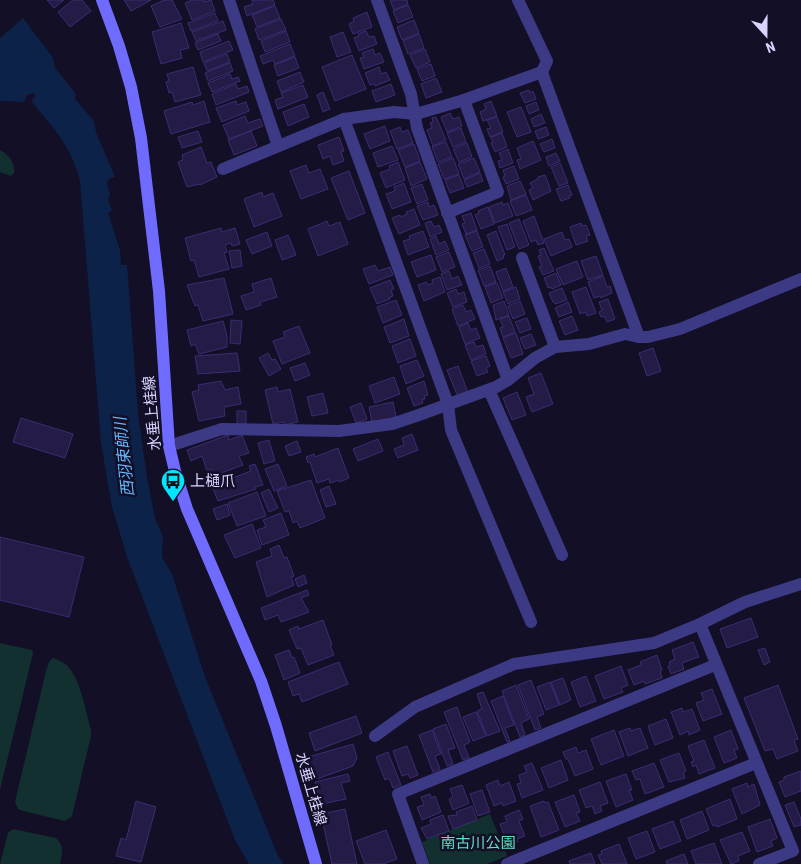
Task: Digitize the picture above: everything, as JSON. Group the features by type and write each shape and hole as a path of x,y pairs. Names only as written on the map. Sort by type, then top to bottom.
{"main road":[{"name":"水垂上桂線","path":"102,0 129,79 142,138 159,291 169,446 175,471 187,508 261,681 316,864"}],"street":[{"path":"229,0 278,146"},
{"path":"377,0 411,94 417,128 508,380"},
{"path":"518,0 547,61 542,72 639,337"},
{"path":"223,169 344,120 394,112 416,114 464,100 542,72"},
{"path":"447,213 498,192 464,100"},
{"path":"344,120 448,404 451,430 531,622"},
{"path":"522,258 555,348"},
{"path":"169,446 222,429 339,431 392,424 489,390 508,380 535,358 555,348 589,344 625,334 648,337 680,329 801,279"},
{"path":"489,390 562,554"},
{"path":"375,736 415,707 514,664 654,643 700,624 745,602 801,584"},
{"path":"700,624 715,665 793,850 759,864"},
{"path":"423,864 398,794 715,665"},
{"path":"507,864 756,763"}],"green space":[{"path":"0,150 9,157 12,163 14,173 11,176 0,172"},
{"path":"0,643 32,650 33,653 0,790"},
{"path":"53,658 66,665 74,675 83,698 91,730 72,816 65,821 23,811 18,809 15,802 46,671 49,662"},
{"name":"南古川公園","path":"490,814 507,856 487,864 430,864 422,842"},
{"path":"13,829 56,838 62,847 60,864 0,864 8,833"}],"water":[{"name":"西羽束師川","path":"23,18 53,58 55,68 76,94 75,99 94,121 96,132 115,177 110,178 107,183 110,195 108,200 112,210 108,213 120,250 121,265 127,265 138,413 155,518 163,537 162,557 172,574 205,677 278,856 284,864 249,864 235,840 127,557 112,507 101,443 80,181 67,147 31,101 35,97 34,93 27,95 24,102 0,101 0,38"}],"building":[{"path":"47,0 64,0 54,8"},
{"path":"73,0 82,0 91,11 70,27 58,12"},
{"path":"124,0 151,0 131,11"},
{"path":"164,0 172,0 182,19 160,27 151,6"},
{"path":"192,0 204,0 204,2 211,0 215,11 192,20 185,3"},
{"path":"252,0 273,0 275,5 247,16 244,7 253,4"},
{"path":"390,0 407,0 408,4 394,10"},
{"path":"408,5 413,17 398,23 393,11"},
{"path":"275,6 280,18 257,27 252,15"},
{"path":"367,12 372,27 353,34 349,24 354,21 353,18"},
{"path":"215,13 218,21 191,31 188,23"},
{"path":"281,19 286,30 259,40 255,29"},
{"path":"414,20 419,33 402,40 397,27"},
{"path":"223,21 226,30 196,41 192,32"},
{"path":"181,23 189,48 180,50 182,58 161,64 152,32"},
{"path":"286,31 290,42 265,52 261,41"},
{"path":"366,31 369,37 374,36 377,44 359,51 354,38"},
{"path":"343,32 351,52 337,57 330,37"},
{"path":"218,34 221,41 198,50 195,43"},
{"path":"419,34 424,48 408,54 403,41"},
{"path":"229,41 233,50 203,62 200,52"},
{"path":"290,44 295,56 275,64 273,60 263,64 260,56"},
{"path":"373,49 375,55 380,53 384,62 364,69 360,58 364,57 362,53"},
{"path":"425,49 430,62 416,68 410,55"},
{"path":"227,54 230,62 207,71 204,63"},
{"path":"352,55 366,89 335,101 322,67"},
{"path":"295,57 299,68 278,76 274,65"},
{"path":"230,63 233,71 208,81 205,73"},
{"path":"431,64 435,76 422,81 417,69"},
{"path":"193,67 201,95 175,102 172,92 169,93 166,82 169,81 167,74"},
{"path":"379,67 381,74 386,72 390,80 375,86 374,84 370,85 365,73"},
{"path":"300,72 304,82 281,92 277,81"},
{"path":"230,74 232,79 238,77 240,81 212,92 208,83"},
{"path":"436,78 442,92 426,98 421,84"},
{"path":"236,84 238,89 247,86 249,92 216,105 212,94"},
{"path":"391,84 395,95 376,102 372,91"},
{"path":"303,85 308,97 278,109 275,100 283,97 281,93"},
{"path":"529,90 530,93 533,91 536,99 525,103 520,93"},
{"path":"323,92 330,109 323,112 317,95"},
{"path":"204,101 210,122 171,134 164,111 192,102 193,105"},
{"path":"236,101 237,105 246,102 249,111 222,122 216,108"},
{"path":"491,101 497,116 483,121 480,112 486,109 484,104"},
{"path":"536,102 539,110 529,114 526,106"},
{"path":"304,104 309,117 288,126 283,112"},
{"path":"521,107 531,132 517,137 507,112"},
{"path":"450,113 453,119 459,117 462,126 447,132 441,117"},
{"path":"541,114 545,123 534,127 531,119"},
{"path":"245,116 248,123 260,119 263,126 229,139 223,125"},
{"path":"436,117 446,140 433,146 427,130 432,128 430,123 433,122 432,118"},
{"path":"497,117 503,132 490,137 487,129 491,128 487,120"},
{"path":"385,126 390,141 370,149 364,134"},
{"path":"400,127 402,132 408,130 413,143 397,149 390,131"},
{"path":"546,127 549,135 538,139 535,131"},
{"path":"461,128 466,142 453,147 447,133"},
{"path":"198,131 202,142 182,148 178,137"},
{"path":"251,131 257,146 234,155 228,140"},
{"path":"502,133 507,147 495,152 491,143 493,143 491,137"},
{"path":"339,137 344,151 341,152 344,161 333,165 330,156 323,159 318,145"},
{"path":"552,139 555,148 544,152 540,144"},
{"path":"533,141 541,160 520,169 517,160 521,159 517,148"},
{"path":"446,142 452,157 438,162 432,147"},
{"path":"467,143 472,157 459,162 453,149"},
{"path":"414,144 420,161 405,167 398,150"},
{"path":"392,146 398,160 378,167 373,153"},
{"path":"201,147 207,163 211,162 217,177 200,185 187,187 178,162 183,160 182,155"},
{"path":"508,149 513,163 500,168 498,161 502,160 499,153"},
{"path":"556,153 560,161 549,166 546,157"},
{"path":"453,158 459,174 444,179 438,164"},
{"path":"474,158 480,172 464,179 458,164"},
{"path":"398,162 405,180 386,188 380,173 390,169 389,166"},
{"path":"420,162 427,179 411,186 405,168"},
{"path":"560,163 568,183 559,186 551,167"},
{"path":"306,165 309,173 320,169 328,189 301,199 290,171"},
{"path":"514,166 519,179 506,184 503,170"},
{"path":"349,171 365,213 348,220 331,178"},
{"path":"480,173 483,181 467,187 464,180"},
{"path":"459,175 464,188 450,193 445,180"},
{"path":"545,175 551,191 533,200 529,190 533,188 530,183 538,179 538,177"},
{"path":"520,181 526,194 511,200 507,186"},
{"path":"404,183 411,202 392,209 386,194 395,191 394,187"},
{"path":"422,184 428,200 417,204 411,188"},
{"path":"568,185 572,195 569,196 570,198 561,201 556,189"},
{"path":"262,192 263,197 273,193 282,216 254,227 244,199"},
{"path":"526,195 532,210 516,216 510,201"},
{"path":"428,202 429,207 434,205 438,215 423,220 417,206"},
{"path":"502,202 503,205 508,203 513,216 495,223 489,207"},
{"path":"488,207 494,224 481,229 475,215 479,213 478,211"},
{"path":"414,209 420,225 399,234 392,218 400,215 401,217 407,214 406,212"},
{"path":"471,213 477,230 466,234 462,224 465,223 462,216"},
{"path":"534,216 544,243 538,245 536,240 531,242 523,221"},
{"path":"519,219 529,245 519,249 509,223"},
{"path":"327,221 329,226 340,222 348,244 318,256 308,229"},
{"path":"431,221 434,227 439,225 442,232 430,237 425,223"},
{"path":"581,223 582,226 586,225 590,235 586,236 588,241 576,245 570,227"},
{"path":"507,224 515,247 507,250 498,227"},
{"path":"221,228 222,232 235,228 240,244 232,246 231,243 225,245 227,252 224,253 229,269 199,277 194,260 191,261 185,238"},
{"path":"423,231 429,247 408,255 403,241 410,239 409,236"},
{"path":"477,231 483,247 472,251 465,235"},
{"path":"496,231 505,255 503,255 504,258 497,261 487,235"},
{"path":"267,232 272,246 252,254 246,240"},
{"path":"562,232 565,240 569,239 572,247 551,256 544,239"},
{"path":"288,235 296,255 282,260 275,240"},
{"path":"436,236 439,244 445,241 449,250 436,255 430,239"},
{"path":"544,248 554,271 543,275 539,267 542,266 538,256 541,255 539,250"},
{"path":"484,249 490,264 479,268 473,253"},
{"path":"240,250 242,266 232,268 229,251"},
{"path":"449,252 455,267 442,272 436,257"},
{"path":"431,255 436,270 417,277 411,262"},
{"path":"596,256 603,275 588,280 581,261"},
{"path":"577,261 583,277 563,285 556,269"},
{"path":"375,265 378,271 390,267 393,275 369,284 363,269"},
{"path":"490,266 496,282 484,286 478,270"},
{"path":"506,268 513,287 503,291 496,272"},
{"path":"449,271 452,279 458,276 462,285 447,290 441,274"},
{"path":"556,273 561,285 552,289 551,287 548,288 544,278"},
{"path":"603,276 607,287 610,286 612,293 601,298 600,296 594,298 588,282"},
{"path":"440,277 445,292 424,301 418,285 426,282 428,285 433,283 432,280"},
{"path":"224,278 233,314 203,321 198,305 195,306 187,285"},
{"path":"271,278 277,297 260,302 261,305 246,310 241,296 254,292 252,284"},
{"path":"390,280 394,289 391,290 393,296 377,304 370,288"},
{"path":"497,283 503,298 491,303 485,287"},
{"path":"516,287 520,299 508,304 503,292"},
{"path":"586,287 596,313 587,316 585,312 580,314 572,292"},
{"path":"562,288 567,300 555,304 549,293"},
{"path":"456,289 458,294 464,292 467,302 453,307 447,293"},
{"path":"608,299 615,319 607,322 604,316 601,317 599,312 602,310 599,302"},
{"path":"396,300 402,315 383,323 377,307"},
{"path":"504,301 509,315 496,320 493,305"},
{"path":"520,301 525,314 513,319 508,306"},
{"path":"568,302 572,312 559,317 555,308"},
{"path":"463,305 466,312 471,310 475,319 458,326 452,309"},
{"path":"509,316 515,332 503,337 500,328 503,327 500,319"},
{"path":"572,316 578,330 565,335 559,321"},
{"path":"527,318 531,329 520,333 515,322"},
{"path":"404,319 409,336 390,343 384,327"},
{"path":"231,320 242,321 240,344 230,343"},
{"path":"223,321 227,336 227,347 199,354 195,344 191,346 187,330"},
{"path":"468,323 471,330 476,328 480,338 465,344 459,327"},
{"path":"299,326 310,353 282,364 273,341 285,337 283,332"},
{"path":"516,333 523,354 511,358 503,338"},
{"path":"531,334 536,345 525,349 520,338"},
{"path":"410,339 416,356 398,363 392,346"},
{"path":"474,342 476,347 483,345 486,354 471,360 465,345"},
{"path":"653,348 661,371 647,376 639,353"},
{"path":"237,353 240,371 198,374 195,356"},
{"path":"268,353 272,360 275,359 281,369 269,376 259,358"},
{"path":"486,356 490,366 486,368 488,372 477,376 471,361"},
{"path":"417,360 424,376 406,384 400,366"},
{"path":"305,363 310,375 295,381 290,368"},
{"path":"458,366 468,393 458,397 447,370"},
{"path":"541,373 553,404 532,412 526,397 534,394 528,378"},
{"path":"394,377 400,394 375,403 369,386"},
{"path":"221,381 225,390 238,387 241,404 224,407 225,416 199,421 192,392 199,390 198,385"},
{"path":"424,381 428,395 424,396 423,403 414,406 407,388"},
{"path":"277,387 278,392 290,389 298,422 284,425 284,422 273,424 265,390"},
{"path":"517,392 526,415 512,420 503,398"},
{"path":"323,393 328,413 312,416 307,397"},
{"path":"393,402 396,417 372,422 369,407"},
{"path":"361,403 367,419 356,423 350,407"},
{"path":"237,411 246,411 246,424 237,424"},
{"path":"21,418 73,434 65,458 13,442"},
{"path":"412,434 418,450 398,458 394,449 404,445 402,438"},
{"path":"228,435 229,440 242,435 249,453 239,456 243,465 213,476 211,469 207,471 202,456 191,461 187,450"},
{"path":"378,439 383,451 358,461 353,449"},
{"path":"269,440 275,461 264,464 258,443"},
{"path":"297,441 301,452 289,456 285,446"},
{"path":"338,448 349,478 340,482 339,480 330,483 329,479 317,483 310,462 308,463 306,457 314,454 315,457"},
{"path":"255,464 263,485 218,501 212,486 251,471 249,466"},
{"path":"278,464 287,486 274,491 265,469"},
{"path":"311,480 325,518 300,528 297,521 293,523 289,511 285,512 277,491"},
{"path":"329,486 336,504 326,507 320,490"},
{"path":"269,489 278,508 269,512 261,493"},
{"path":"257,492 266,516 237,526 228,503"},
{"path":"227,504 230,515 217,520 213,509"},
{"path":"281,513 289,535 262,545 257,530 266,527 263,520"},
{"path":"252,524 261,548 235,558 224,535"},
{"path":"0,537 84,557 69,617 0,600"},
{"path":"279,545 284,558 287,557 294,576 291,577 294,585 267,597 256,562 272,556 270,549"},
{"path":"304,575 307,583 298,587 295,579"},
{"path":"307,590 309,595 301,598 309,612 281,622 278,615 265,620 261,608"},
{"path":"751,618 758,637 727,648 720,629"},
{"path":"323,620 334,655 308,665 301,648 297,649 289,630 298,626 299,629"},
{"path":"693,642 699,657 682,663 684,669 671,674 668,666 670,665 669,662 675,659 672,650"},
{"path":"765,648 770,662 764,665 758,650"},
{"path":"289,650 300,673 284,680 275,655"},
{"path":"657,655 662,670 660,671 662,678 645,684 644,681 634,685 628,670 641,665 640,662"},
{"path":"339,662 348,684 302,702 299,694 293,696 288,682"},
{"path":"621,666 628,685 621,688 623,692 604,699 595,676"},
{"path":"586,676 596,701 580,707 571,682"},
{"path":"563,678 571,700 560,705 551,682"},
{"path":"531,680 544,714 537,717 541,728 535,730 518,685"},
{"path":"550,682 559,705 546,710 537,687"},
{"path":"516,685 529,719 521,723 525,735 520,737 502,691"},
{"path":"778,685 798,739 794,740 798,751 777,759 773,749 765,751 744,698"},
{"path":"712,689 722,714 703,721 696,703 704,700 701,693"},
{"path":"483,692 500,731 487,736 477,711 482,709 477,694"},
{"path":"503,696 514,725 505,728 510,741 507,742 491,701"},
{"path":"457,707 470,742 464,745 469,758 463,760 444,712"},
{"path":"682,708 683,712 692,709 700,730 689,735 688,731 680,735 671,712"},
{"path":"476,712 486,736 473,741 463,717"},
{"path":"356,716 362,733 315,751 309,733"},
{"path":"666,719 673,738 655,745 648,726"},
{"path":"446,724 455,748 448,750 453,764 447,766 433,729"},
{"path":"630,728 631,731 640,728 648,748 628,756 619,732"},
{"path":"432,730 441,754 435,756 440,769 433,772 419,735"},
{"path":"614,730 624,756 601,765 591,739"},
{"path":"731,730 738,749 734,750 737,758 724,763 714,737"},
{"path":"704,740 715,768 699,774 696,765 693,767 691,762 694,761 688,746"},
{"path":"353,744 357,758 353,766 317,779 308,757"},
{"path":"407,746 418,775 410,778 408,774 402,776 393,751"},
{"path":"576,747 578,753 586,750 593,769 575,776 563,752"},
{"path":"388,752 401,785 393,788 389,778 385,780 376,757"},
{"path":"679,753 686,771 683,772 685,778 669,782 660,760"},
{"path":"561,760 568,780 549,788 541,768"},
{"path":"532,763 543,790 522,798 517,784 521,783 519,775 527,772 524,766"},
{"path":"654,763 664,787 645,794 640,779 636,780 632,771"},
{"path":"801,771 801,791 785,797 779,782 784,780 784,777"},
{"path":"348,774 350,781 341,783 346,799 321,804 315,782"},
{"path":"626,774 632,790 629,790 633,800 616,807 606,781"},
{"path":"498,780 500,786 509,782 516,801 503,806 502,803 494,806 486,785"},
{"path":"600,782 608,803 600,806 602,811 595,814 592,806 586,808 579,790"},
{"path":"747,783 748,787 754,784 760,805 742,814 732,789"},
{"path":"462,785 469,803 453,810 449,799 453,797 450,789"},
{"path":"482,790 490,812 478,816 470,794"},
{"path":"430,794 431,798 435,796 441,812 422,820 417,807 424,805 421,797"},
{"path":"574,795 580,812 576,813 580,821 565,827 555,802"},
{"path":"730,799 737,819 717,827 716,825 713,826 706,809"},
{"path":"136,801 156,807 141,862 116,856 121,838 126,840"},
{"path":"544,801 545,803 548,802 559,830 541,837 530,806"},
{"path":"794,802 801,819 801,825 794,827 785,805"},
{"path":"472,806 477,820 453,829 448,816 457,815 456,812"},
{"path":"345,809 357,864 332,864 321,814"},
{"path":"519,810 523,819 519,821 525,836 517,839 518,842 508,846 500,824 507,822 505,816"},
{"path":"702,811 709,830 687,839 680,820"},
{"path":"443,815 449,831 427,839 421,828 431,824 430,820"},
{"path":"770,819 777,838 771,841 773,846 757,852 748,827"},
{"path":"673,821 681,841 660,849 652,829"},
{"path":"386,830 397,859 383,864 365,864 356,841"},
{"path":"647,831 655,852 636,859 628,838"},
{"path":"742,832 750,851 738,856 739,861 731,864 720,840"},
{"path":"714,843 722,864 696,864 691,851"},
{"path":"619,844 627,864 602,864 598,855 602,854 601,851"},
{"path":"591,853 595,864 570,864 569,861"},
{"path":"684,854 688,864 667,864 666,861"}],"place":[{"name":"上樋爪","path":"173,502"}]}
